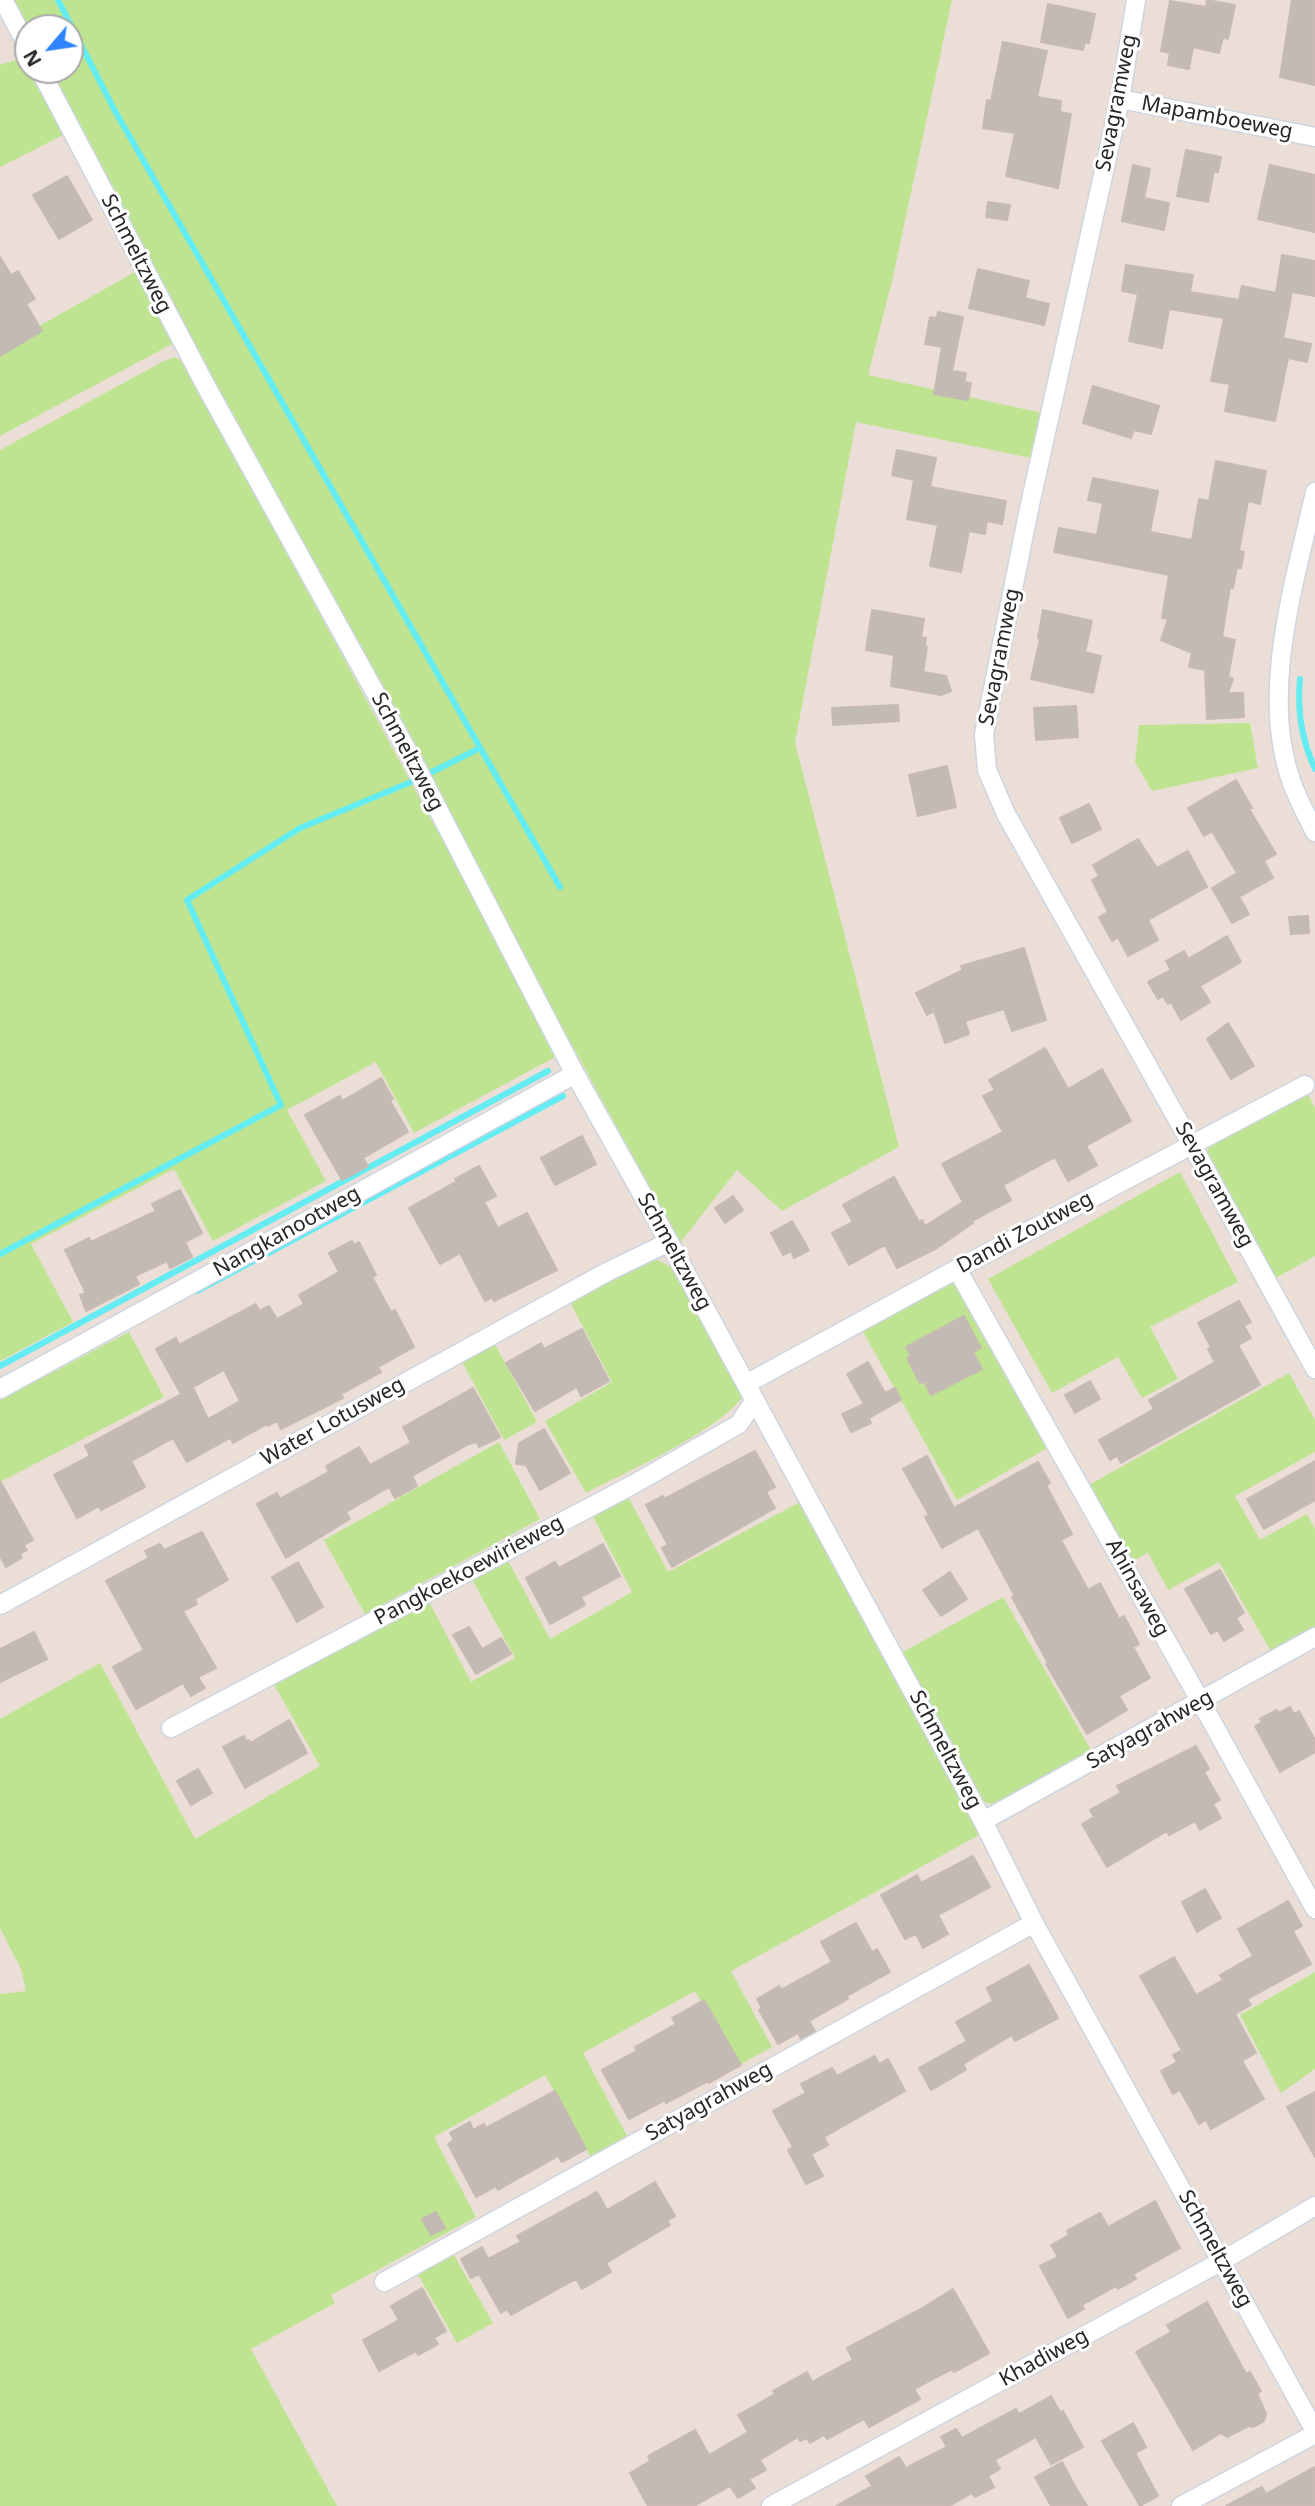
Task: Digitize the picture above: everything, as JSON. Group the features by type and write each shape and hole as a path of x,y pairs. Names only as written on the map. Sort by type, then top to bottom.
{"street":[{"path":"3,0 14,21"},
{"name":"Sevagramweg","path":"1136,0 1120,99 1029,509 985,734 987,770 1006,814 1315,1369"},
{"name":"Schmeltzweg","path":"47,84 201,378 428,791 575,1074 984,1821 1034,1923 1315,2432"},
{"name":"Mapamboeweg","path":"1120,99 1315,137"},
{"path":"1315,492 1291,604 1278,686 1282,738 1292,782 1315,832"},
{"name":"Nangkanootweg","path":"0,1389 575,1074"},
{"name":"Dandi Zoutweg","path":"751,1392 957,1269 1305,1085"},
{"name":"Water Lotusweg","path":"0,1605 607,1272 669,1242"},
{"name":"Ahinsaweg","path":"957,1269 1315,1909"},
{"name":"Pangkoekoewirieweg","path":"171,1728 634,1484 739,1424 751,1392"},
{"name":"Satyagrahweg","path":"984,1821 1315,1637"},
{"name":"Satyagrahweg","path":"384,2282 1034,1923"},
{"name":"Khadiweg","path":"771,2506 1222,2261 1315,2206"},
{"path":"1181,2506 1315,2432"}],"green space":[{"path":"11,0 952,0 893,277 868,375 1042,413 1031,458 856,422 795,742 899,1147 782,1211 737,1170 680,1243 236,429 55,84 84,84 84,14 18,14"},
{"path":"14,61 14,84 39,84 65,134 0,167 0,65"},
{"path":"135,272 174,343 0,436 0,348"},
{"path":"175,357 183,362 559,1055 414,1133 376,1062 287,1110 326,1181 213,1241 174,1169 31,1244 73,1322 0,1361 0,450"},
{"path":"1250,723 1258,768 1152,791 1135,762 1139,725"},
{"path":"1305,1089 1315,1108 1315,1256 1274,1279 1211,1164 1208,1151 1210,1143"},
{"path":"1180,1172 1238,1282 1150,1327 1178,1379 1142,1398 1118,1357 1052,1393 988,1279"},
{"path":"658,1260 677,1271 743,1396 715,1423 694,1436 586,1493 545,1421 612,1382 570,1302 624,1270"},
{"path":"945,1285 960,1287 1051,1446 957,1500 862,1330"},
{"path":"129,1332 164,1397 0,1482 0,1400"},
{"path":"494,1342 537,1422 504,1440 461,1360"},
{"path":"1289,1373 1315,1420 1315,1452 1235,1496 1260,1540 1307,1514 1315,1529 1315,1629 1272,1653 1219,1562 1168,1590 1148,1553 1131,1562 1087,1486"},
{"path":"499,1442 540,1519 365,1614 324,1540"},
{"path":"623,1487 668,1572 802,1501 981,1834 731,1971 772,2047 736,2067 695,1991 583,2053 627,2136 590,2156 545,2075 434,2137 476,2217 331,2295 335,2303 251,2349 337,2506 0,2506 0,1994 26,1991 21,1969 0,1928 0,1719 100,1663 195,1839 320,1766 271,1679 425,1594 471,1682 515,1658 468,1572 504,1553 550,1639 632,1592 588,1507"},
{"path":"1003,1597 1092,1752 999,1805 983,1802 901,1653"},
{"path":"1315,1972 1315,2069 1281,2093 1240,2015"},
{"path":"450,2248 493,2323 457,2343 414,2268"}],"building":[{"path":"1207,0 1235,5 1228,39 1223,37 1219,53 1193,47 1189,69 1168,65 1170,53 1161,51 1170,1 1206,7"},
{"path":"1292,0 1315,0 1315,85 1280,77"},
{"path":"1048,4 1095,14 1089,43 1085,42 1083,50 1041,42"},
{"path":"1003,42 1047,51 1037,97 1061,101 1060,112 1071,114 1058,188 1006,176 1015,133 983,128 987,100 991,101"},
{"path":"1186,150 1221,157 1218,172 1214,171 1208,202 1177,196"},
{"path":"1133,165 1150,169 1144,198 1169,203 1164,230 1122,221"},
{"path":"1270,165 1315,175 1315,232 1258,219"},
{"path":"67,176 92,220 59,239 33,195"},
{"path":"988,202 1010,205 1007,220 986,217"},
{"path":"1282,255 1315,261 1315,296 1292,292 1283,338 1311,344 1307,362 1288,358 1275,421 1225,411 1230,384 1211,381 1224,318 1169,309 1162,348 1129,341 1138,294 1122,291 1126,265 1193,275 1190,292 1239,300 1242,286 1276,293"},
{"path":"0,257 11,275 18,271 35,299 26,304 42,331 0,356"},
{"path":"978,269 1029,281 1025,298 1049,304 1044,325 969,308"},
{"path":"938,312 963,317 952,371 966,373 964,382 971,383 968,400 934,394 942,347 925,344 930,317 937,318"},
{"path":"1093,386 1159,406 1151,434 1134,430 1131,438 1083,423"},
{"path":"897,450 936,458 930,487 1006,501 1002,524 987,521 985,534 969,531 961,572 930,566 938,525 907,519 914,480 892,475"},
{"path":"1216,461 1266,471 1260,504 1248,501 1239,551 1244,552 1241,568 1237,567 1233,588 1230,587 1222,637 1235,640 1228,677 1233,679 1228,693 1243,693 1244,717 1207,719 1205,670 1189,667 1192,653 1161,640 1168,619 1162,618 1169,575 1054,552 1059,528 1097,535 1103,503 1088,500 1093,478 1158,491 1150,532 1192,540 1199,499 1209,501"},
{"path":"872,610 924,619 921,637 926,638 927,647 923,672 946,676 951,691 941,695 891,686 894,655 866,650"},
{"path":"1043,610 1092,621 1085,652 1101,656 1093,693 1031,679"},
{"path":"898,705 899,721 833,725 832,708"},
{"path":"1076,706 1078,737 1036,740 1034,708"},
{"path":"947,766 956,807 918,816 909,775"},
{"path":"1236,780 1252,808 1249,809 1276,854 1264,861 1273,878 1239,897 1249,914 1232,923 1212,888 1237,873 1212,831 1204,836 1188,808"},
{"path":"1089,804 1101,829 1072,843 1060,818"},
{"path":"1138,839 1157,868 1188,851 1207,887 1148,920 1158,940 1128,956 1118,937 1112,941 1099,917 1108,912 1092,880 1099,876 1093,865"},
{"path":"1308,916 1309,933 1291,934 1289,917"},
{"path":"1227,936 1241,962 1200,986 1210,1002 1181,1020 1171,1002 1168,1004 1163,996 1158,999 1148,982 1171,970 1166,961 1184,951 1188,959"},
{"path":"1024,948 1046,1020 1012,1031 1004,1009 965,1021 969,1034 945,1043 934,1011 927,1015 916,993 963,970 961,966"},
{"path":"1228,1023 1254,1066 1231,1079 1207,1039"},
{"path":"1045,1048 1068,1089 1102,1069 1131,1121 1086,1146 1097,1165 1068,1181 1055,1157 1003,1185 1011,1200 972,1221 973,1223 937,1248 897,1268 885,1245 849,1265 832,1233 853,1222 843,1205 894,1177 919,1222 922,1220 925,1226 963,1202 942,1164 1003,1132 983,1096 995,1090 989,1080"},
{"path":"381,1078 393,1099 390,1101 408,1132 363,1158 368,1166 342,1180 305,1115 340,1096 342,1101"},
{"path":"582,1136 596,1164 555,1185 541,1158"},
{"path":"479,1166 496,1196 484,1202 498,1228 527,1213 557,1270 494,1301 493,1297 485,1301 460,1253 440,1264 409,1208"},
{"path":"180,1190 202,1233 185,1242 192,1257 170,1268 167,1261 135,1276 139,1284 86,1311 80,1295 86,1293 65,1250 89,1238 91,1242 156,1211 152,1204"},
{"path":"733,1196 743,1210 725,1223 715,1208"},
{"path":"792,1221 809,1250 794,1258 791,1251 783,1255 771,1233"},
{"path":"352,1241 354,1245 359,1242 376,1275 372,1277 391,1312 395,1310 414,1347 378,1367 381,1372 341,1394 343,1398 281,1429 277,1421 268,1426 267,1424 233,1443 230,1438 187,1462 173,1438 131,1461 145,1487 101,1510 99,1506 77,1518 54,1475 90,1456 85,1446 193,1388 208,1419 240,1401 224,1370 181,1394 156,1349 176,1338 179,1345 256,1304 259,1311 269,1306 277,1319 304,1304 299,1295 339,1272 329,1253"},
{"path":"1239,1301 1251,1322 1244,1326 1251,1338 1238,1345 1260,1385 1121,1463 1117,1456 1110,1460 1099,1440 1154,1409 1149,1400 1215,1362 1208,1349 1211,1347 1198,1323"},
{"path":"964,1316 981,1348 973,1352 982,1369 931,1395 924,1381 920,1383 907,1358 911,1356 906,1347"},
{"path":"582,1329 609,1381 581,1396 577,1387 535,1411 506,1363 541,1343 544,1349"},
{"path":"868,1362 885,1393 895,1388 901,1400 869,1418 871,1423 851,1432 842,1414 864,1404 847,1374"},
{"path":"1090,1381 1100,1399 1075,1413 1065,1395"},
{"path":"473,1388 500,1437 479,1447 477,1442 469,1444 412,1476 417,1486 395,1498 389,1487 346,1512 350,1519 286,1558 257,1504 277,1493 280,1499 329,1472 326,1466 359,1447 370,1465 411,1443 403,1427"},
{"path":"544,1429 570,1473 540,1490 526,1465 516,1464 519,1443"},
{"path":"755,1451 775,1487 766,1492 775,1508 672,1567 662,1548 668,1545 646,1505 663,1496 664,1499"},
{"path":"927,1456 954,1508 1038,1462 1050,1483 1046,1485 1072,1534 1061,1540 1088,1590 1100,1583 1119,1619 1124,1616 1139,1644 1133,1647 1150,1678 1119,1696 1127,1710 1087,1734 1046,1664 1048,1663 1012,1597 1015,1596 978,1528 942,1548 925,1517 929,1515 903,1469"},
{"path":"1315,1461 1315,1500 1264,1529 1247,1499"},
{"path":"0,1481 33,1540 24,1545 27,1550 20,1554 22,1558 6,1567 0,1556"},
{"path":"202,1532 228,1580 195,1599 197,1604 183,1611 216,1668 198,1677 205,1688 191,1696 183,1683 136,1709 113,1667 144,1650 106,1581 149,1558 145,1551 160,1544 164,1550"},
{"path":"603,1544 620,1576 581,1597 585,1605 550,1624 526,1578 555,1562 559,1568"},
{"path":"298,1562 323,1607 297,1622 272,1577"},
{"path":"1220,1570 1244,1613 1236,1618 1243,1630 1224,1641 1218,1630 1211,1634 1185,1589"},
{"path":"950,1572 967,1599 941,1616 923,1590"},
{"path":"469,1627 482,1649 501,1638 511,1654 476,1674 453,1635"},
{"path":"34,1632 47,1659 0,1682 0,1649"},
{"path":"1290,1707 1294,1714 1299,1711 1315,1740 1315,1752 1280,1772 1255,1726 1262,1722 1260,1719"},
{"path":"289,1720 307,1753 245,1788 223,1747 244,1736 250,1743"},
{"path":"1196,1746 1209,1769 1204,1772 1220,1800 1213,1804 1221,1818 1200,1830 1195,1821 1169,1835 1167,1831 1107,1867 1082,1824 1094,1817 1090,1810 1121,1793 1117,1786"},
{"path":"198,1769 212,1793 191,1805 177,1781"},
{"path":"973,1856 990,1887 938,1915 948,1934 923,1948 916,1934 905,1939 881,1895 917,1875 921,1883"},
{"path":"1205,1889 1221,1918 1197,1932 1182,1902"},
{"path":"1288,1901 1302,1926 1293,1931 1311,1964 1247,1999 1251,2005 1235,2014 1256,2053 1242,2061 1264,2099 1211,2129 1206,2120 1199,2124 1180,2090 1173,2094 1161,2071 1177,2062 1173,2055 1182,2050 1140,1976 1174,1957 1196,1995 1223,1980 1220,1975 1253,1956 1238,1929"},
{"path":"856,1923 872,1952 877,1949 890,1972 809,2021 815,2031 801,2039 798,2033 778,2044 759,2010 762,2008 757,1999 779,1986 781,1990 832,1962 821,1942"},
{"path":"1029,1965 1058,2018 1015,2041 1012,2035 963,2064 966,2070 931,2090 919,2068 967,2041 956,2022 993,2001 987,1988"},
{"path":"704,2000 741,2065 709,2083 708,2081 666,2103 665,2100 629,2119 602,2070 637,2051 635,2047 676,2024 672,2018"},
{"path":"875,2056 879,2064 888,2059 905,2091 824,2137 828,2145 811,2154 823,2176 806,2184 788,2150 793,2147 773,2111 806,2093 801,2084 832,2068 837,2076"},
{"path":"555,2091 586,2149 562,2162 558,2156 498,2190 496,2186 476,2197 448,2144 454,2140 450,2133 470,2122 473,2130 484,2124 486,2128"},
{"path":"1315,2092 1315,2157 1287,2107"},
{"path":"655,2182 675,2216 667,2221 670,2225 606,2263 611,2272 582,2289 576,2279 511,2315 507,2309 501,2313 479,2274 471,2278 461,2259 482,2247 488,2259 521,2242 517,2236 597,2192 607,2210"},
{"path":"1155,2201 1180,2248 1133,2274 1136,2279 1118,2289 1116,2286 1082,2305 1084,2309 1068,2318 1040,2266 1058,2257 1051,2245 1069,2235 1067,2231 1100,2213 1108,2227"},
{"path":"436,2212 445,2228 431,2235 422,2219"},
{"path":"422,2288 446,2331 434,2338 438,2344 418,2355 416,2351 379,2371 363,2340 399,2320 391,2306"},
{"path":"953,2289 989,2353 914,2389 920,2399 869,2427 864,2419 827,2439 824,2435 810,2443 807,2438 800,2441 798,2437 760,2460 766,2470 749,2479 755,2488 738,2498 730,2486 694,2506 648,2506 630,2473 650,2461 648,2456 695,2430 709,2455 748,2432 738,2415 775,2394 773,2391 807,2372 812,2382 853,2360 847,2348"},
{"path":"1207,2302 1246,2374 1250,2372 1261,2391 1257,2393 1266,2414 1264,2421 1253,2427 1249,2426 1227,2437 1221,2433 1193,2450 1136,2352 1171,2332 1167,2325"},
{"path":"1051,2396 1060,2412 1063,2411 1083,2447 1051,2464 1036,2437 995,2460 1000,2469 988,2476 994,2487 975,2497 972,2493 949,2506 836,2506 872,2486 866,2476 899,2457 906,2468 947,2447 941,2437 956,2429 962,2438 1016,2409 1019,2414"},
{"path":"1133,2423 1146,2447 1135,2453 1158,2496 1140,2506 1102,2441"},
{"path":"1062,2462 1087,2506 1051,2506 1035,2477"},
{"path":"1315,2467 1315,2506 1226,2506 1262,2487 1266,2494"}],"waterway":[{"path":"58,0 115,111 560,887"},
{"path":"1300,679 1302,725 1315,769"},
{"path":"0,1254 281,1105 187,900 300,828 416,780 480,748"},
{"path":"0,1366 548,1071"},
{"path":"197,1291 563,1096"}]}
